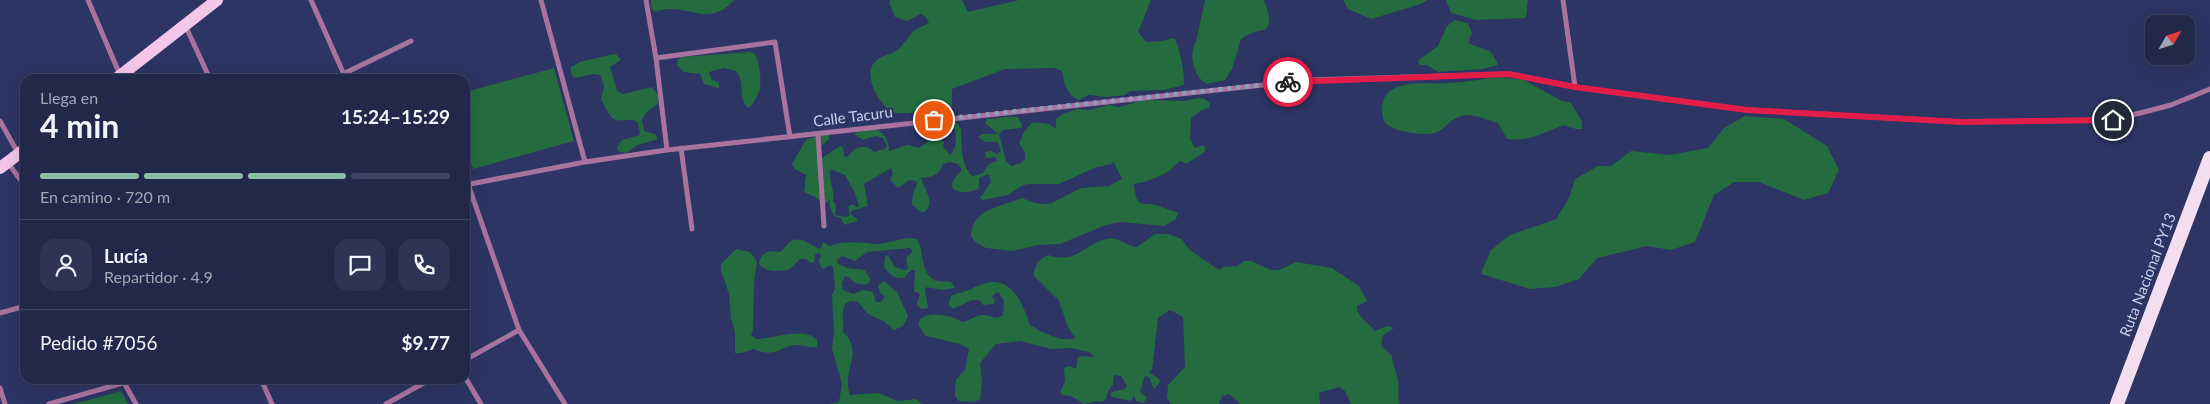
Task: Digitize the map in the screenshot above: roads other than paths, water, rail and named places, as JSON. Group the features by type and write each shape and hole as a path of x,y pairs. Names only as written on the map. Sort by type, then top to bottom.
{"highway":[{"name":"Ruta Nacional PY13","path":"2117,404 2210,158"}],"main road":[{"path":"122,74 217,0"},
{"path":"4,166 20,154"}],"street":[{"path":"88,0 117,74"},
{"path":"311,0 343,74"},
{"path":"541,0 585,162"},
{"path":"646,0 656,58 667,150"},
{"path":"1563,0 1575,87"},
{"path":"185,25 208,74"},
{"path":"348,74 411,41"},
{"path":"656,58 775,42 790,136"},
{"name":"Calle Tacuru","path":"470,184 585,162 681,148 1308,80 1509,74 1575,87 1747,110 1962,122 2113,120 2171,105 2210,89"},
{"path":"0,121 20,149"},
{"path":"818,134 824,226"},
{"path":"681,148 692,229"},
{"path":"4,166 20,181"},
{"path":"470,196 519,330 565,404"},
{"path":"0,313 20,307"},
{"path":"470,357 519,330"},
{"path":"49,404 113,384"},
{"path":"125,384 136,404"},
{"path":"263,384 272,404"},
{"path":"386,404 422,384"},
{"path":"469,384 481,404"},
{"path":"0,388 4,404"}]}
